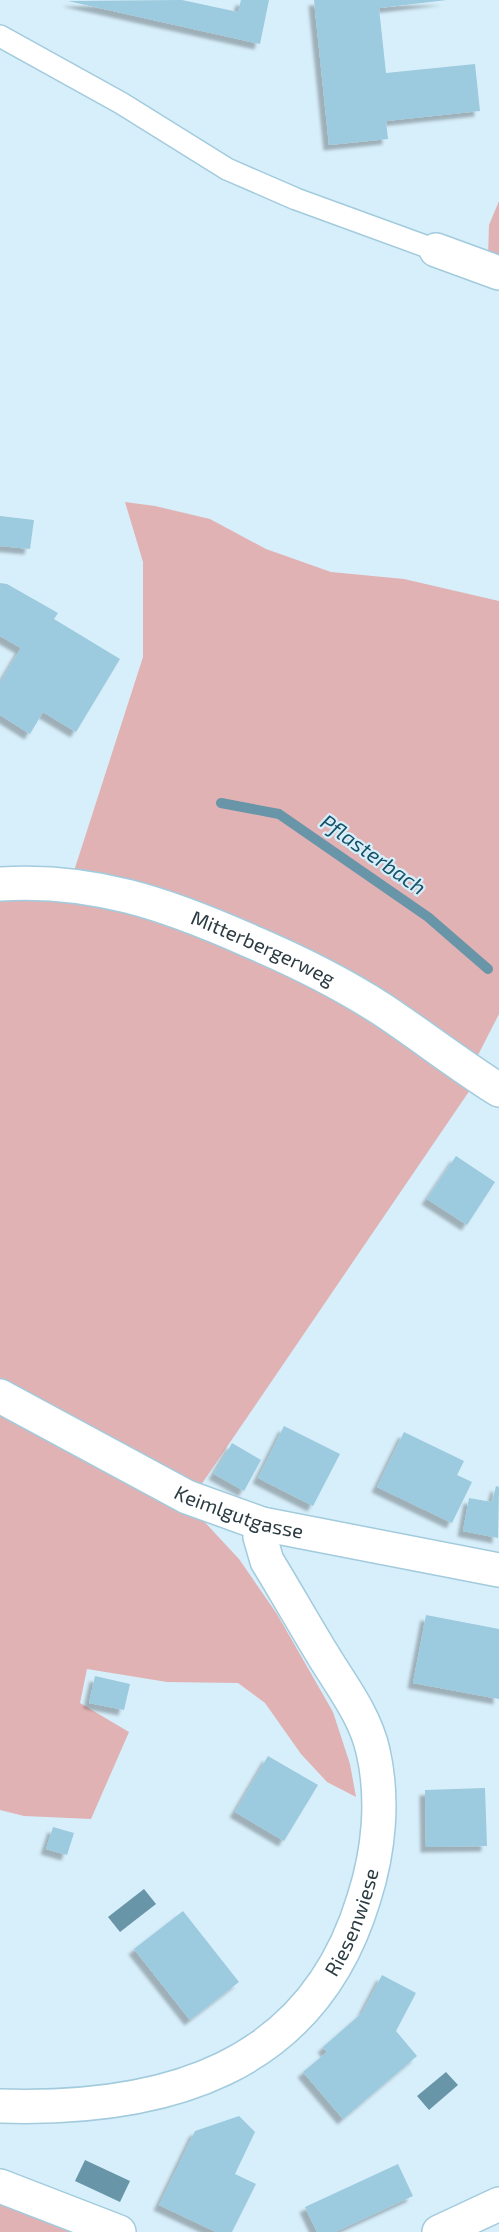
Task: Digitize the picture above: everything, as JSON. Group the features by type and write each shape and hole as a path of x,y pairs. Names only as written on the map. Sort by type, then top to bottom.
{"street":[{"path":"436,250 499,273"},
{"name":"Mitterbergerweg","path":"0,884 19,882 103,890 164,904 318,970 383,1010 499,1090"},
{"name":"Keimlgutgasse","path":"0,1396 187,1497 262,1524 499,1570"},
{"name":"Riesenwiese","path":"0,2106 95,2104 159,2094 213,2076 261,2049 292,2023 319,1991 342,1954 360,1914 372,1872 378,1830 373,1749 355,1706 267,1561 260,1537 262,1524"},
{"path":"0,2186 119,2232"},
{"path":"439,2232 499,2204"}],"lane":[{"path":"0,36 121,103 227,169 296,199 436,250"}],"shaded area":[{"path":"499,201 499,260 488,256 489,225"},
{"path":"125,502 155,506 210,519 266,549 331,572 404,579 499,601 499,1014 476,1059 195,901 137,882 74,871 143,657 143,562"},
{"path":"0,898 105,902 276,965 366,1016 470,1090 201,1485 171,1476 0,1381"},
{"path":"0,1411 200,1517 239,1559 277,1614 333,1712 350,1764 356,1797 327,1782 301,1754 265,1703 238,1683 167,1682 87,1669 80,1703 129,1732 91,1819 24,1816 0,1810"},
{"path":"0,2197 90,2232 0,2232"}],"water":[{"path":"144,1889 156,1904 120,1932 108,1917"},
{"path":"446,2072 458,2085 429,2110 417,2096"},
{"path":"85,2160 130,2181 120,2202 75,2181"}],"building":[{"path":"182,0 238,12 241,0 269,0 260,44 68,1"},
{"path":"314,0 447,0 379,8 386,73 475,64 480,111 386,121 388,139 329,145"},
{"path":"0,516 34,520 30,549 0,546"},
{"path":"0,583 7,584 58,613 54,619 120,659 76,732 43,712 30,734 0,715 0,683 21,648 0,636"},
{"path":"456,1156 495,1182 467,1225 427,1199"},
{"path":"284,1426 340,1454 313,1506 258,1478"},
{"path":"404,1432 464,1461 457,1475 472,1482 452,1523 377,1487"},
{"path":"232,1443 261,1460 244,1491 214,1474"},
{"path":"496,1486 499,1487 498,1538 463,1531 469,1498 492,1502"},
{"path":"426,1615 499,1629 499,1699 413,1683"},
{"path":"95,1676 130,1684 124,1710 89,1703"},
{"path":"268,1756 318,1785 284,1841 235,1812"},
{"path":"485,1788 487,1846 426,1847 425,1790"},
{"path":"53,1827 74,1833 67,1855 46,1849"},
{"path":"183,1911 239,1982 190,2020 134,1949"},
{"path":"382,1975 416,1993 396,2031 417,2056 343,2119 303,2072 327,2052 323,2047 362,2013"},
{"path":"239,2116 255,2132 235,2174 256,2184 232,2232 216,2232 159,2205 195,2131"},
{"path":"398,2164 413,2196 335,2232 317,2232 305,2207"}],"waterway":[{"name":"Pflasterbach","path":"221,803 279,814 428,917 488,969"}]}
